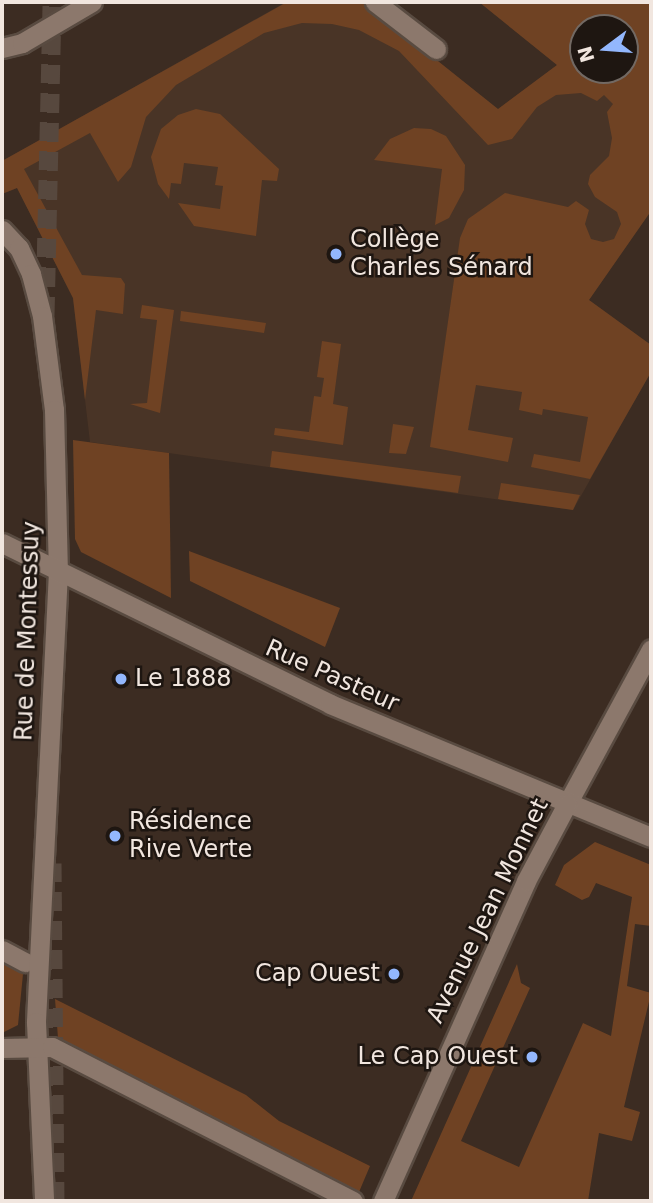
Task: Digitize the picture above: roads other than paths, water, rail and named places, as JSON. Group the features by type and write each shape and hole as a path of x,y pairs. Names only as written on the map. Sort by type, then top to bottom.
{"street":[{"path":"2,48 22,43 93,2"},
{"path":"375,2 436,49"},
{"name":"Rue de Montessuy","path":"2,230 23,257 42,316 54,410 58,571 37,1044 44,1201"},
{"name":"Rue Pasteur","path":"2,543 330,704 651,837"},
{"name":"Avenue Jean Monnet","path":"383,1201 516,903 651,649"},
{"path":"2,950 25,962"},
{"path":"2,1048 37,1044 52,1047 353,1201"}],"tunnel":[{"path":"45,315 52,2"},
{"path":"52,863 55,1201"}],"place":[{"name":"Collège Charles Sénard","path":"336,254"},
{"name":"Le 1888","path":"121,679"},
{"name":"Résidence Rive Verte","path":"115,836"},
{"name":"Cap Ouest","path":"394,974"},
{"name":"Le Cap Ouest","path":"532,1057"}]}
